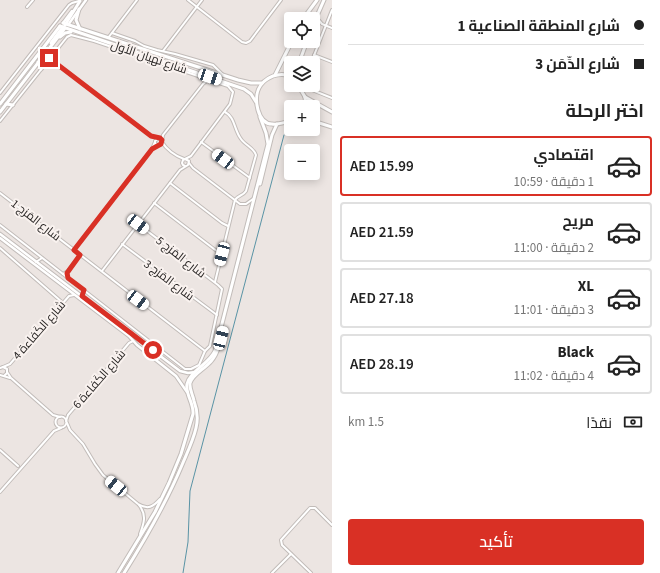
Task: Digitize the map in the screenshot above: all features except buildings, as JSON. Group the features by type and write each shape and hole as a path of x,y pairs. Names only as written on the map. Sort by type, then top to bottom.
{"main road":[{"path":"309,12 317,0"},
{"path":"319,12 324,0"},
{"path":"48,50 50,44 81,1"},
{"path":"79,9 76,20 80,29"},
{"path":"0,112 57,39 64,26"},
{"path":"0,104 64,26"},
{"name":"شارع نهيان الأول","path":"64,26 80,29 243,82 262,83"},
{"name":"شارع نهيان الأول","path":"64,26 74,32 238,87 249,92 256,102"},
{"path":"57,39 65,33 74,32"},
{"path":"89,37 94,41"},
{"path":"274,76 288,48"},
{"path":"176,60 181,56"},
{"path":"38,62 41,69"},
{"path":"178,462 194,411 187,385 190,378 210,360 215,351 268,143 256,102 257,93 262,83 274,76 284,75"},
{"path":"230,87 238,87"},
{"path":"302,92 305,100"},
{"path":"305,97 332,112"},
{"path":"6,104 13,105"},
{"path":"260,117 267,123 277,124 284,122"},
{"path":"124,573 162,510 194,437 197,423 196,406 190,389 190,383 194,376 212,361 217,354 272,135 277,124"},
{"path":"320,124 332,128"},
{"path":"118,573 163,496 186,444 188,444 189,445 184,460"}],"street":[{"path":"27,7 33,0"},
{"path":"64,26 86,0"},
{"path":"108,38 137,0"},
{"path":"188,0 242,42 246,43 250,41 281,0"},
{"path":"162,52 202,0"},
{"path":"0,93 69,5 81,1"},
{"path":"332,10 314,55 332,62"},
{"path":"322,24 332,28"},
{"path":"112,33 162,52 214,66 224,76"},
{"path":"0,121 68,35 94,41 230,87 233,92 232,101 225,112 191,156 189,163 180,170 102,271"},
{"path":"49,58 151,136 155,142 165,147 178,157 182,163 193,168"},
{"path":"201,77 203,84"},
{"path":"74,250 152,149 158,138 163,135 203,84 208,80"},
{"path":"317,92 332,98"},
{"path":"225,112 232,117 240,137 255,152 246,191 244,194 231,198"},
{"path":"152,149 162,142 163,135"},
{"path":"151,136 160,139 165,147"},
{"path":"201,142 250,178"},
{"path":"180,170 185,159 191,156"},
{"path":"178,157 188,160 193,168 240,204 246,204 254,199"},
{"path":"170,183 222,223 229,226"},
{"name":"شارع المَزج 1","path":"0,193 205,350"},
{"path":"215,282 235,200 239,196"},
{"path":"239,196 238,200 240,204"},
{"path":"154,204 222,254"},
{"name":"شارع المَزج 5","path":"138,224 221,288 222,291 216,316"},
{"path":"0,225 158,349 188,370 200,364 205,350 210,345 216,316"},
{"path":"1,236 4,241 74,295 182,372 196,372"},
{"path":"1,236 109,316 113,322 134,341 176,376 193,403"},
{"name":"شارع المَزج 3","path":"122,244 216,316"},
{"path":"0,248 63,303"},
{"path":"63,274 68,271 80,255"},
{"path":"36,262 42,259"},
{"path":"40,265 42,259"},
{"path":"68,271 68,278"},
{"path":"210,279 216,275"},
{"name":"شارع الكَفاءة 4","path":"68,290 68,297"},
{"path":"78,293 83,291"},
{"path":"82,296 83,291"},
{"name":"شارع الكَفاءة 4","path":"8,372 10,364 68,297 74,295"},
{"name":"شارع الكَفاءة 6","path":"129,336 129,344"},
{"name":"شارع الكَفاءة 6","path":"66,422 68,415 129,344 134,341"},
{"path":"157,354 158,349"},
{"path":"153,350 158,349"},
{"name":"شارع الكَفاءة 4","path":"1,367 10,364"},
{"path":"1,367 6,368 11,378 53,415 60,417 66,422 70,430 83,444 103,475 138,504 144,507 151,507 155,505 163,496"},
{"path":"2,376 8,372"},
{"path":"2,376 11,378"},
{"path":"53,415 56,423 62,428 70,430"},
{"name":"شارع الكَفاءة 6","path":"60,417 68,415"},
{"path":"0,492 54,430 57,419 60,417"},
{"path":"54,430 65,426 66,422"},
{"path":"0,450 18,466"},
{"path":"138,504 142,510 144,518 139,538"},
{"path":"311,573 282,545 281,540 309,508 315,508 332,525"},
{"path":"272,573 291,554"}],"waterway":[{"path":"183,573 188,542 190,491 284,135"}],"route":[{"path":"49,58 151,136 162,140 161,144 152,149 74,250 80,255 67,273 68,278 84,290 82,292 82,296 153,350"}]}
